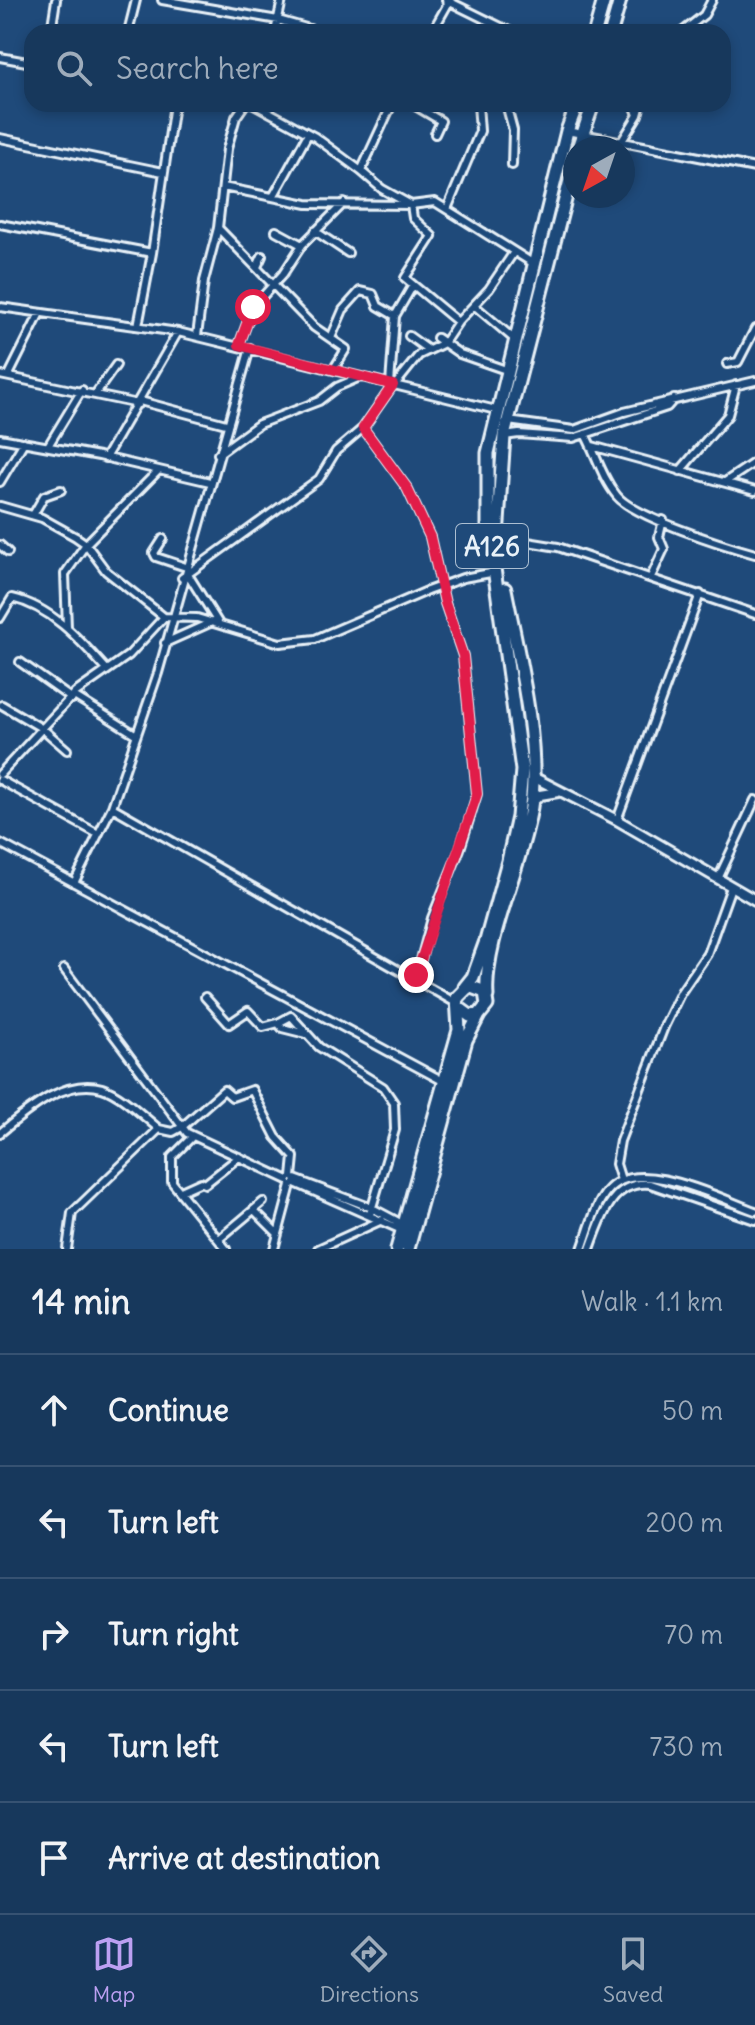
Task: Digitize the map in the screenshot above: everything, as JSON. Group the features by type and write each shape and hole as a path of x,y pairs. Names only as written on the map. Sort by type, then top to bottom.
{"highway":[{"path":"597,24 604,0"},
{"path":"613,24 620,0"},
{"name":"A126","path":"408,1249 407,1229 459,1030 458,1006 486,941 512,842 520,797 519,729 485,489 496,410 574,112"},
{"path":"581,136 590,112"},
{"name":"A126","path":"397,1249 407,1229 466,1040 485,1009 487,963 531,807 533,777 497,537 504,436 563,208"},
{"path":"464,988 478,987 487,996"},
{"path":"458,1006 470,1016 479,1015"}],"street":[{"path":"52,24 56,0"},
{"path":"130,24 136,0"},
{"path":"162,0 206,3 292,24"},
{"path":"277,24 282,0"},
{"path":"692,24 704,15 712,0"},
{"path":"436,24 448,1 490,24"},
{"path":"0,57 24,62"},
{"path":"138,326 173,112"},
{"path":"197,336 204,281 218,228 227,149 239,112"},
{"path":"268,112 308,134 382,189 411,205"},
{"path":"361,171 388,112"},
{"path":"426,112 441,121 435,134"},
{"path":"447,209 480,131 479,112"},
{"path":"508,112 513,130 512,165"},
{"path":"625,136 639,112"},
{"path":"567,131 597,136"},
{"path":"273,197 308,134"},
{"path":"0,138 163,172"},
{"path":"635,144 755,168"},
{"path":"223,187 307,204 411,205 429,201 447,209 534,264"},
{"path":"239,345 253,307 302,245 345,202"},
{"path":"411,205 413,218 432,234 405,278 412,287 458,322"},
{"path":"0,224 152,253"},
{"path":"218,228 314,327 346,349 333,370"},
{"path":"276,231 302,245"},
{"path":"315,231 348,253"},
{"path":"438,340 444,343 514,252"},
{"path":"257,267 262,256"},
{"path":"393,385 395,316 412,287"},
{"path":"331,338 343,310 360,291 373,294 378,306 395,316"},
{"path":"475,306 514,339"},
{"path":"0,307 178,332 496,410"},
{"path":"9,375 40,313"},
{"path":"727,364 738,362 755,329"},
{"path":"105,458 178,332"},
{"path":"409,336 427,349"},
{"path":"185,573 319,479 336,451 363,428 393,385 438,340"},
{"path":"438,340 506,370"},
{"path":"74,883 112,807 165,643 168,618 185,573 250,348"},
{"path":"96,393 116,365"},
{"path":"0,375 139,402 226,424"},
{"path":"218,454 259,424 319,401 337,387 360,377"},
{"path":"508,421 570,431 674,399 755,381"},
{"path":"680,471 728,415 736,385"},
{"path":"48,446 82,390"},
{"path":"504,436 519,434 568,438 667,407 674,399"},
{"path":"363,428 407,488 430,537 441,586 463,656 477,794 460,849 432,918 415,982"},
{"path":"585,434 616,494 632,507 755,554"},
{"path":"0,438 210,482"},
{"path":"0,482 24,442"},
{"path":"592,446 755,491"},
{"path":"725,482 755,462"},
{"path":"67,627 65,574 86,544 158,471"},
{"path":"33,515 44,496 61,490"},
{"path":"0,506 33,515 86,544 106,571 168,618 215,623 280,643 303,643 441,586 496,572"},
{"path":"651,577 664,549 659,537 663,520"},
{"path":"497,537 558,547 755,614"},
{"path":"163,539 154,553 156,557 185,573 215,623"},
{"path":"0,545 8,552"},
{"path":"617,820 700,594"},
{"path":"0,618 13,598 67,627 107,670"},
{"path":"98,834 0,777 73,697 129,655 168,618"},
{"path":"165,643 215,623"},
{"path":"20,662 135,734"},
{"path":"2,705 43,729 67,750"},
{"path":"533,777 617,820 755,900"},
{"path":"531,807 540,795 559,792"},
{"path":"718,879 755,800"},
{"path":"112,807 302,913 415,982 442,992 458,1006"},
{"path":"0,843 446,1082"},
{"path":"621,1180 616,1164 620,1141 664,1027 681,992 707,954 731,887"},
{"path":"64,969 192,1137 407,1229"},
{"path":"442,992 464,988"},
{"path":"205,997 229,1024 248,1011 263,1027 291,1016 319,1047 383,1087 394,1103 395,1130 371,1211"},
{"path":"278,1023 282,1028 306,1034"},
{"path":"0,1133 42,1100 80,1087 102,1088 159,1129 173,1132 224,1090 232,1097 252,1090 276,1137 294,1157 292,1181 274,1249"},
{"path":"67,1249 72,1213 159,1129"},
{"path":"192,1137 172,1157 172,1182 226,1249"},
{"path":"181,1191 201,1182 205,1184 239,1157"},
{"path":"582,1249 601,1201 621,1180 634,1176 654,1177 755,1211"},
{"path":"590,1249 610,1202 632,1184 650,1184 755,1220"},
{"path":"219,1239 263,1202"},
{"path":"735,1213 738,1205"},
{"path":"254,1210 278,1234"},
{"path":"371,1211 382,1220 407,1229"},
{"path":"318,1249 382,1220"}],"route":[{"path":"253,307 239,345 393,385 363,428 407,488 430,537 445,603 463,656 467,722 477,794 460,849 432,918 416,975"}]}
